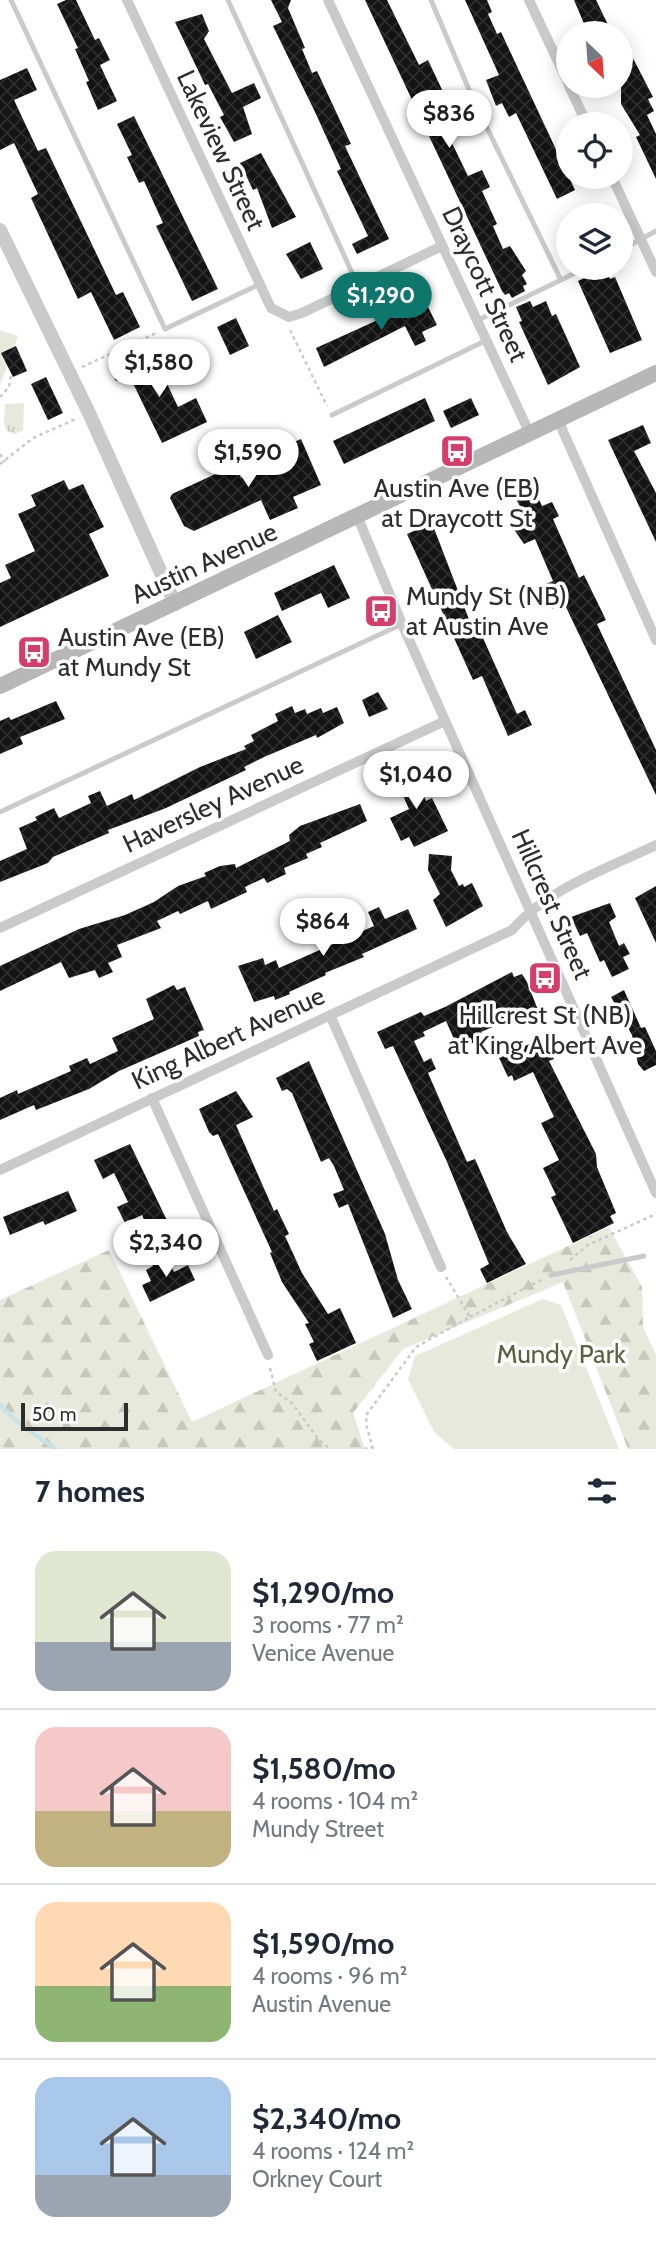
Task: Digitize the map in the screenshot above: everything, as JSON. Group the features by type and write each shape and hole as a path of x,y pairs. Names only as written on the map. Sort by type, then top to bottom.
{"main road":[{"name":"Austin Avenue","path":"0,687 358,518 656,373"}],"street":[{"name":"Lakeview Street","path":"127,0 258,285 271,308 285,315"},
{"name":"Draycott Street","path":"328,0 530,434"},
{"path":"529,0 556,57"},
{"path":"617,189 656,272"},
{"path":"0,230 89,413 175,604"},
{"path":"285,315 358,286 442,246"},
{"path":"558,421 656,640"},
{"name":"Hillcrest Street","path":"358,518 402,624 656,1193"},
{"name":"Haversley Avenue","path":"0,928 445,721"},
{"name":"King Albert Avenue","path":"0,1170 512,930 530,910 656,845"},
{"path":"330,1015 440,1267"},
{"path":"152,1098 268,1355"}],"lane":[{"path":"11,0 165,328 258,285"},
{"path":"228,0 358,286"},
{"path":"431,0 473,99 556,270"},
{"path":"633,243 656,231"},
{"path":"476,321 561,280"},
{"path":"331,415 485,341"},
{"path":"0,812 402,624"},
{"path":"551,1275 644,1256"}],"path":[{"path":"285,315 331,415"},
{"path":"77,369 165,328"},
{"path":"0,397 9,387 11,376"},
{"path":"0,464 33,438 70,421"},
{"path":"0,454 5,462"},
{"path":"364,1449 373,1448 366,1424 367,1414 412,1351 470,1317 440,1267"},
{"path":"268,1355 276,1392 292,1403 319,1440 330,1449"}],"green space":[{"path":"0,330 18,336 0,385"},
{"path":"24,403 23,430 15,434 7,431 4,424 5,404"},
{"name":"Mundy Park","path":"609,1227 642,1287 643,1327 656,1355 656,1449 628,1449 563,1282 403,1349 353,1413 365,1449 0,1449 0,1300 109,1250 192,1422"},
{"path":"543,1299 561,1305 619,1449 454,1449 434,1432 408,1379 415,1356"}],"building":[{"path":"76,0 95,40 99,38 110,60 100,65 117,101 98,110 75,49 78,48 57,4"},
{"path":"271,0 291,0 288,8 305,48 302,49 312,73 317,71 351,144 345,146 389,239 357,254 352,244 368,236 337,171 341,169 273,26 282,22"},
{"path":"365,0 387,0 419,65 428,60 445,96 432,102 468,176 482,170 490,187 482,191 497,224 493,226 503,249 510,246 526,271 522,275 527,284 523,286 525,291 512,298 509,293 505,295 502,291"},
{"path":"465,0 487,0 492,12 488,14 497,34 501,32 556,149 556,189 575,190 557,199 516,113 509,117 502,103 496,106 486,80 499,75"},
{"path":"574,0 596,0 606,21 583,21"},
{"path":"202,14 209,31 204,39 232,93 254,83 261,98 243,107 252,134 234,142 220,117 224,115 208,84 205,85 175,22"},
{"path":"634,60 653,97 648,99 654,111 647,115 656,134 656,179 636,137 640,135 633,124 633,112 626,112 621,98 634,98"},
{"path":"27,68 37,90 14,100 38,151 46,148 116,295 123,292 140,327 114,340 91,292 78,299 31,198 38,194 14,143 0,150 0,80"},
{"path":"134,116 218,289 192,301 156,226 163,223 144,181 139,183 127,157 132,155 117,124"},
{"path":"261,153 296,217 272,228 257,188 253,190 240,163"},
{"path":"310,242 323,269 301,279 286,254"},
{"path":"616,280 642,340 610,353 578,281"},
{"path":"424,299 437,325 422,332 426,341 415,346 405,326 324,367 316,348"},
{"path":"530,301 533,307 546,301 552,316 556,314 580,367 548,385 519,322 522,321 516,307"},
{"path":"236,318 249,346 230,355 217,327"},
{"path":"16,346 27,371 13,377 1,353"},
{"path":"140,352 151,375 161,371 178,407 196,398 207,422 162,443 129,375 116,381 109,366"},
{"path":"46,377 63,413 48,420 31,384"},
{"path":"425,398 435,421 344,464 333,441"},
{"path":"471,398 479,415 451,428 443,411"},
{"path":"643,425 651,443 634,451 656,493 656,542 608,440"},
{"path":"301,439 321,485 293,497 298,508 270,520 261,500 194,531 184,526 170,498 172,494 235,465 241,478 278,462 274,451"},
{"path":"529,478 542,506 552,502 559,516 553,519 579,578 584,575 606,620 597,624 656,750 656,795 564,603 552,609 541,586 553,581 535,539 524,544 509,522 524,515 510,486"},
{"path":"64,480 69,490 83,484 104,527 89,534 109,576 0,627 0,583 11,578 5,565 35,551 18,514 36,506 31,495"},
{"path":"432,523 470,622 480,617 488,636 483,638 517,714 525,710 532,725 508,736 482,676 473,680 407,534"},
{"path":"334,565 350,598 328,608 321,593 282,611 274,593"},
{"path":"278,615 292,642 256,659 244,632"},
{"path":"378,692 388,709 369,717 362,700"},
{"path":"56,701 65,719 20,737 23,744 0,754 0,721 9,717 11,720"},
{"path":"292,706 295,713 305,709 307,714 321,708 323,713 337,707 344,723 317,738 316,735 264,757 244,767 246,770 166,808 108,830 109,833 53,857 48,863 0,882 0,861 27,849 19,828 37,820 35,817 54,808 59,818 91,803 88,796 100,791 107,806 132,794 134,800 200,767 246,749 244,746 254,741 251,735 278,721 275,714"},
{"path":"409,764 426,801 432,798 448,831 414,847 409,837 401,841 390,818 409,809 392,771"},
{"path":"360,804 367,821 320,843 322,847 306,854 308,858 284,868 286,874 267,883 264,878 245,887 247,892 211,909 208,901 180,914 178,911 157,921 161,928 117,945 122,957 108,963 113,972 99,978 95,970 69,978 61,962 0,991 0,966 79,929 125,915 154,902 178,886 206,876 204,873 220,866 235,864 236,868 290,841 289,835 300,826"},
{"path":"429,854 452,856 451,870 459,886 472,883 483,906 446,927 433,900 440,894 428,870"},
{"path":"656,886 656,943 635,898"},
{"path":"610,903 616,917 609,922 619,946 624,943 630,954 623,957 629,969 612,977 604,960 600,962 587,933 580,936 571,917"},
{"path":"379,907 385,919 408,909 417,929 362,954 364,957 325,973 326,975 289,992 290,994 275,1000 274,996 254,1002 238,966 263,958 265,965 276,960 279,968 374,926 368,912"},
{"path":"512,972 514,977 522,974 540,1015 521,1023 518,1016 481,1032 484,1039 458,1048 446,1021 423,1032 425,1036 414,1041 424,1062 431,1058 436,1069 428,1073 467,1162 475,1159 507,1232 526,1264 487,1283 480,1269 489,1264 447,1162 393,1046 385,1049 377,1032 421,1012 424,1016 445,1007"},
{"path":"174,985 177,990 185,987 204,1030 198,1032 199,1036 119,1071 89,1089 36,1110 34,1105 0,1120 0,1098 17,1090 18,1094 71,1071 69,1066 87,1058 90,1064 118,1051 112,1038 154,1019 146,999"},
{"path":"624,990 641,1028 645,1027 656,1051 656,1065 644,1071 638,1064 632,1035 611,997"},
{"path":"540,1039 545,1050 549,1048 554,1059 549,1061 596,1154 597,1167 616,1213 610,1216 614,1223 573,1243 551,1197 556,1195 543,1168 559,1160 541,1123 554,1117 533,1072 514,1081 512,1075 508,1077 499,1058"},
{"path":"309,1061 385,1234 398,1280 412,1309 393,1318 348,1204 339,1208 333,1194 344,1190 334,1166 329,1158 321,1162 292,1093 287,1089 282,1091 276,1078"},
{"path":"236,1091 253,1117 236,1125 274,1211 277,1209 289,1234 285,1236 302,1273 328,1314 340,1308 356,1343 317,1361 309,1344 314,1342 305,1324 309,1323 282,1282 270,1253 272,1252 218,1134 213,1136 209,1132 199,1109"},
{"path":"130,1144 176,1239 157,1248 142,1215 125,1223 117,1207 128,1202 114,1173 103,1179 94,1160"},
{"path":"68,1191 77,1211 45,1225 43,1221 10,1235 3,1217"},
{"path":"166,1254 174,1272 188,1265 195,1280 150,1302 142,1285 151,1281 146,1270 153,1266 151,1262"}],"waterway":[{"path":"0,1405 21,1425 56,1449"}],"place":[{"name":"Austin Ave (EB) at Draycott St","path":"457,451"},
{"name":"Mundy St (NB) at Austin Ave","path":"381,611"},
{"name":"Austin Ave (EB) at Mundy St","path":"34,652"},
{"name":"Hillcrest St (NB) at King Albert Ave","path":"545,978"}]}
